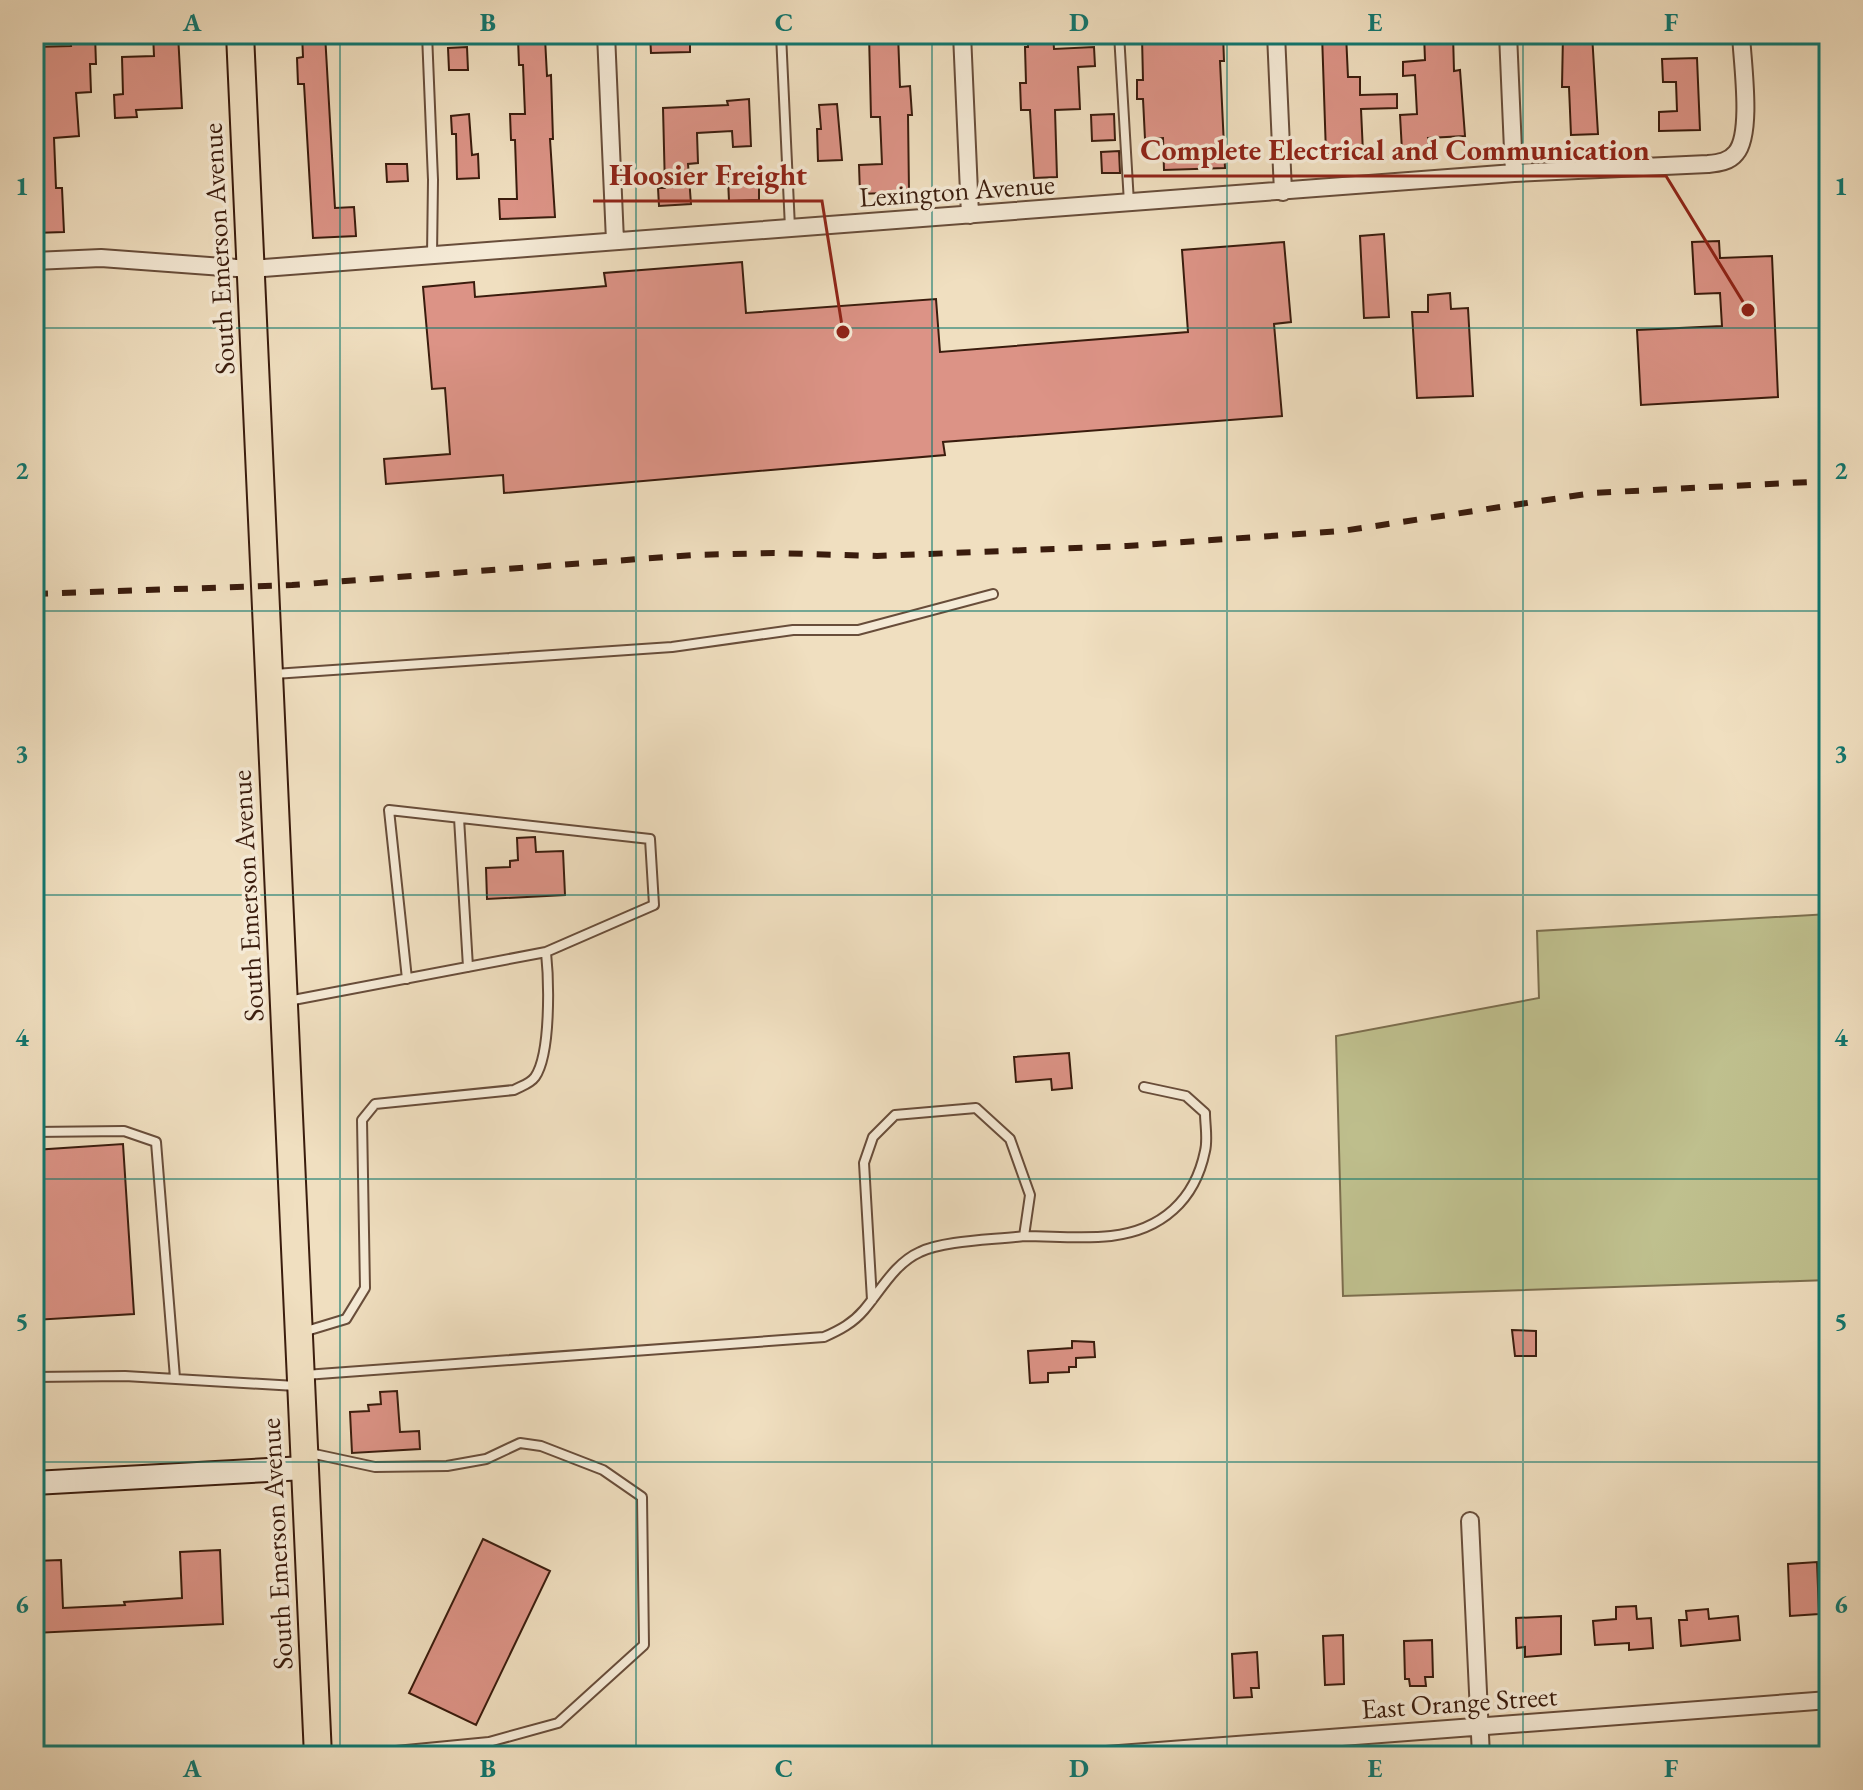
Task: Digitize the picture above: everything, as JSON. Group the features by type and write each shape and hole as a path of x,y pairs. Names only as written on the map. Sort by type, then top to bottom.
{"main road":[{"name":"South Emerson Avenue","path":"240,34 318,1756"},
{"path":"34,1483 304,1460"}],"street":[{"path":"606,34 615,241"},
{"path":"962,34 970,215"},
{"path":"1276,34 1283,192"},
{"path":"1508,34 1514,173"},
{"name":"Lexington Avenue","path":"34,261 101,258 250,269 1514,173 1725,162 1737,152 1745,119 1741,34"},
{"path":"1470,1521 1481,1756"},
{"name":"East Orange Street","path":"1094,1756 1829,1700"}],"lane":[{"path":"427,34 433,180 432,255"},
{"path":"781,34 790,228"},
{"path":"1119,34 1129,203"},
{"path":"269,674 672,647 793,630 858,630 993,594"},
{"path":"284,1002 407,979 546,952 654,905 650,839 389,810 407,979"},
{"path":"459,818 468,967"},
{"path":"299,1333 346,1319 365,1288 362,1120 375,1104 514,1090 533,1081 542,1065 548,1000 546,952"},
{"path":"34,1377 301,1380 824,1337 844,1329 902,1263 919,1252 1024,1236 1113,1236 1151,1225 1174,1212 1194,1186 1206,1149 1205,1113 1186,1096 1144,1087"},
{"path":"872,1300 864,1163 873,1137 895,1115 976,1108 1010,1139 1030,1195 1024,1236"},
{"path":"34,1132 124,1131 156,1142 175,1378"},
{"path":"304,1460 375,1467 447,1466 486,1459 520,1443 541,1446 603,1470 642,1497 644,1645 558,1723 489,1742 344,1756"}],"green space":[{"path":"1829,914 1829,1280 1343,1296 1336,1036 1539,998 1537,931"}],"building":[{"path":"153,34 178,34 182,108 136,110 137,117 115,118 114,95 123,94 122,57 154,56"},
{"path":"302,34 325,34 335,208 354,207 356,236 313,238 304,84 298,84 297,58 303,57"},
{"path":"650,34 690,34 690,52 651,53"},
{"path":"869,34 898,34 900,87 910,86 909,192 860,194 859,165 882,164 880,117 871,117"},
{"path":"1028,34 1053,34 1054,49 1094,47 1095,66 1078,67 1080,109 1055,110 1057,177 1034,178 1030,110 1021,110 1020,83 1026,83 1025,47 1028,47"},
{"path":"1223,34 1224,61 1220,61 1225,168 1164,170 1163,138 1145,139 1143,99 1137,99 1137,80 1143,80 1142,37"},
{"path":"1322,34 1346,34 1348,77 1360,77 1360,95 1397,94 1397,108 1361,109 1363,153 1326,154"},
{"path":"1424,34 1453,34 1454,71 1460,70 1465,136 1428,138 1429,150 1402,151 1400,115 1417,114 1415,75 1403,76 1403,62 1425,60"},
{"path":"1563,34 1592,34 1598,134 1571,135 1569,87 1562,87"},
{"path":"95,35 96,64 90,64 91,92 76,93 79,136 54,138 56,188 62,188 64,232 34,233 34,47 71,46 70,36"},
{"path":"545,38 547,76 551,75 553,139 550,139 555,217 500,219 499,199 517,199 515,140 511,140 510,114 525,114 523,65 519,65 518,39"},
{"path":"467,47 468,70 449,70 448,48"},
{"path":"1697,58 1700,130 1659,131 1659,112 1677,111 1676,82 1663,82 1662,59"},
{"path":"749,99 751,146 733,147 732,131 697,133 698,163 688,164 691,204 659,206 658,188 665,188 663,108 728,105 727,101"},
{"path":"837,104 842,160 818,161 817,129 821,129 819,105"},
{"path":"469,114 472,155 478,154 479,178 457,179 456,134 452,134 451,116"},
{"path":"1114,114 1115,140 1092,141 1091,115"},
{"path":"1119,151 1120,173 1102,173 1101,152"},
{"path":"386,164 407,164 408,181 387,182"},
{"path":"759,178 759,200 729,201 728,179"},
{"path":"1384,234 1389,317 1364,318 1360,236"},
{"path":"1719,241 1720,258 1772,256 1778,397 1641,405 1637,330 1722,326 1720,293 1695,294 1692,242"},
{"path":"1284,242 1291,322 1274,324 1282,416 943,442 945,455 504,493 503,475 386,484 384,459 450,454 445,388 432,389 423,287 474,282 475,297 606,286 604,273 742,262 746,313 936,299 940,352 1188,332 1182,250"},
{"path":"1450,293 1451,309 1468,308 1473,396 1417,398 1412,312 1428,312 1428,295"},
{"path":"535,837 536,852 563,851 565,895 487,899 486,868 510,867 510,861 518,860 517,838"},
{"path":"1069,1053 1072,1088 1052,1090 1051,1079 1016,1082 1014,1057"},
{"path":"123,1144 134,1314 34,1320 34,1150"},
{"path":"1512,1330 1536,1331 1536,1356 1515,1356"},
{"path":"1072,1341 1094,1342 1095,1357 1076,1358 1076,1367 1069,1367 1069,1372 1048,1373 1048,1382 1030,1383 1028,1351 1072,1348"},
{"path":"397,1391 400,1432 419,1431 420,1449 352,1453 350,1412 369,1411 368,1405 381,1404 380,1392"},
{"path":"483,1539 550,1571 476,1725 409,1693"},
{"path":"220,1550 223,1624 34,1633 34,1561 61,1560 63,1608 125,1605 124,1602 182,1598 180,1552"},
{"path":"1817,1562 1819,1614 1790,1616 1788,1564"},
{"path":"1636,1606 1637,1619 1651,1618 1653,1648 1629,1650 1629,1643 1595,1645 1593,1621 1616,1619 1616,1607"},
{"path":"1708,1609 1709,1619 1738,1616 1740,1640 1681,1646 1679,1620 1687,1620 1686,1611"},
{"path":"1561,1616 1561,1654 1525,1657 1525,1647 1517,1648 1516,1618"},
{"path":"1343,1635 1344,1684 1325,1685 1323,1636"},
{"path":"1432,1640 1433,1677 1425,1677 1426,1686 1410,1686 1409,1679 1405,1679 1404,1641"},
{"path":"1257,1652 1259,1688 1251,1688 1252,1697 1234,1698 1232,1654"}],"railway":[{"path":"34,594 292,585 693,555 774,553 877,556 1127,546 1342,531 1593,493 1829,481"}],"place":[{"name":"Complete Electrical and Communication","path":"1748,310"},
{"name":"Hoosier Freight","path":"843,332"}]}
